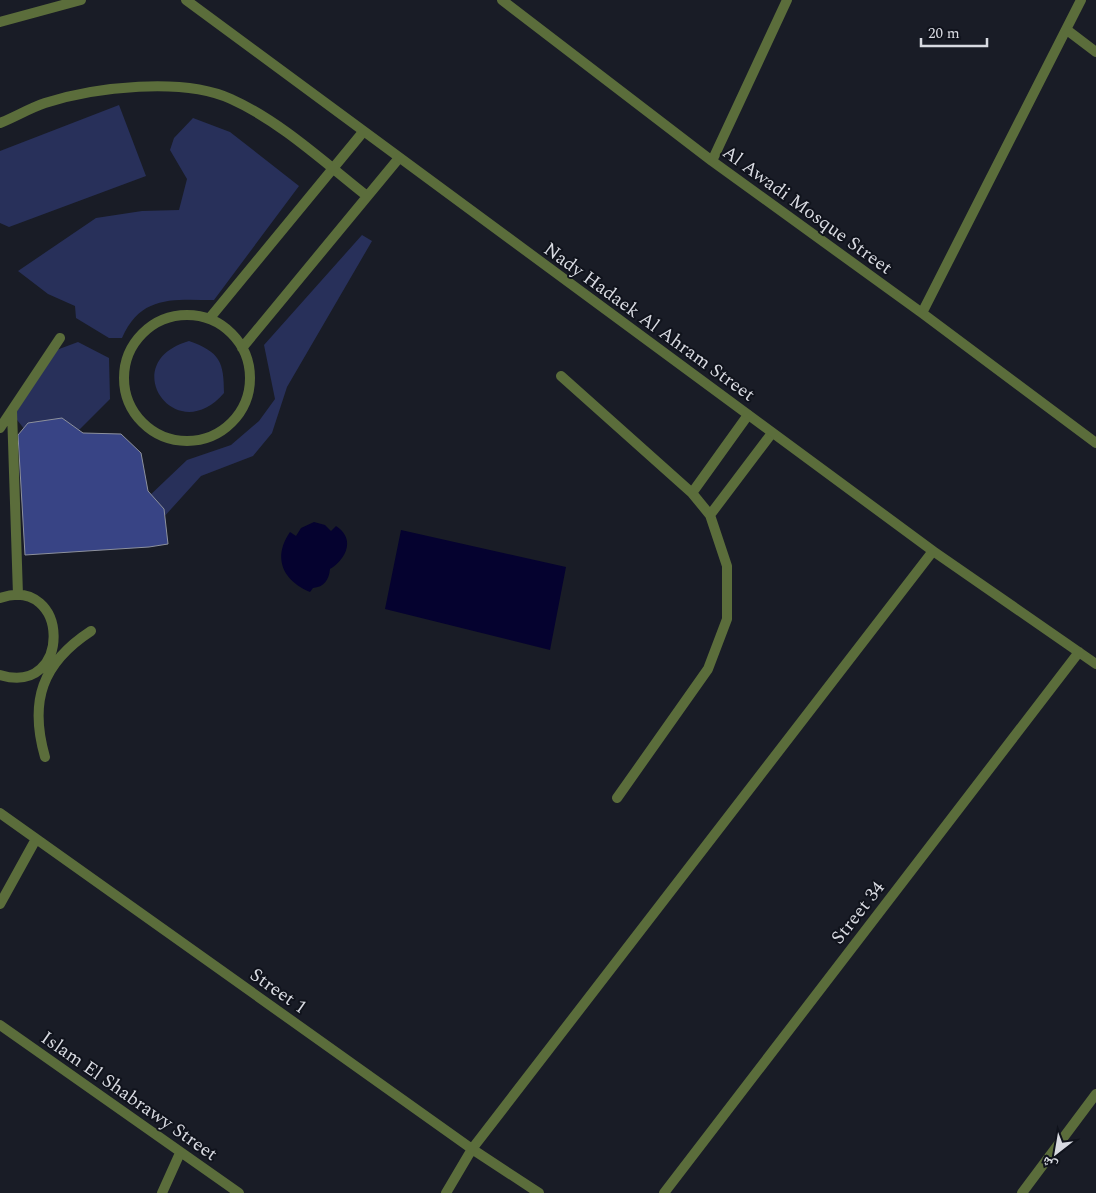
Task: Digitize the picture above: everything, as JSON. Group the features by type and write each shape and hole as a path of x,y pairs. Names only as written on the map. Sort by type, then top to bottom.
{"street":[{"path":"0,22 81,0"},
{"name":"Nady Hadaek Al Ahram Street","path":"186,0 933,551 1096,664"},
{"name":"Al Awadi Mosque Street","path":"502,0 712,161 922,313 1096,443"},
{"path":"712,161 786,0"},
{"path":"922,313 1081,0"},
{"path":"1067,30 1096,52"},
{"path":"0,123 46,103 100,92 158,85 195,88 230,98 263,116 367,196"},
{"path":"209,319 363,132"},
{"path":"242,348 398,158"},
{"path":"196,316 209,319 228,331 242,348 247,361 249,388 246,401 231,423 208,438 182,441 156,434 145,426 129,404 125,391 125,365 132,346 145,330 169,318 196,316"},
{"path":"0,428 60,338"},
{"path":"561,376 692,493 710,516 727,566 727,619 708,669 617,798"},
{"path":"12,411 18,595"},
{"path":"692,493 748,415"},
{"path":"710,516 772,433"},
{"path":"446,1193 472,1149 933,551"},
{"path":"0,598 18,595 37,602 51,618 55,638 52,660 37,708 38,733 45,757"},
{"path":"0,675 13,677 34,672 91,631"},
{"name":"Street 34","path":"664,1193 1079,652"},
{"name":"Street 1","path":"0,813 472,1149 540,1193"},
{"path":"0,904 36,839"},
{"name":"Islam El Shabrawy Street","path":"0,1025 180,1154 240,1193"},
{"path":"1022,1193 1096,1094"},
{"path":"162,1193 180,1154"}],"shaded area":[{"path":"119,105 146,176 9,227 0,223 0,151"},
{"path":"193,118 230,132 299,186 214,300 173,300 160,302 139,314 130,324 122,338 109,338 76,318 75,306 48,294 18,271 96,218 142,211 179,210 187,179 170,150 174,138"},
{"path":"362,235 372,241 287,387 272,433 253,456 201,476 162,519 146,499 187,460 231,445 259,421 275,399 264,345"},
{"path":"189,341 208,349 214,354 223,373 224,393 205,408 187,412 172,407 160,396 155,382 156,366 167,352"},
{"path":"78,342 109,358 110,399 75,434 25,430 14,416 51,352"},
{"path":"314,522 325,525 331,531 336,526 346,537 347,549 336,565 330,569 325,582 313,588 310,592 293,582 283,568 281,560 282,551 290,532 296,536 301,528"},
{"path":"401,530 566,567 550,650 385,609"}],"building":[{"path":"62,418 83,433 121,434 141,453 148,491 164,509 168,544 149,547 25,555 18,435 28,423"}]}
